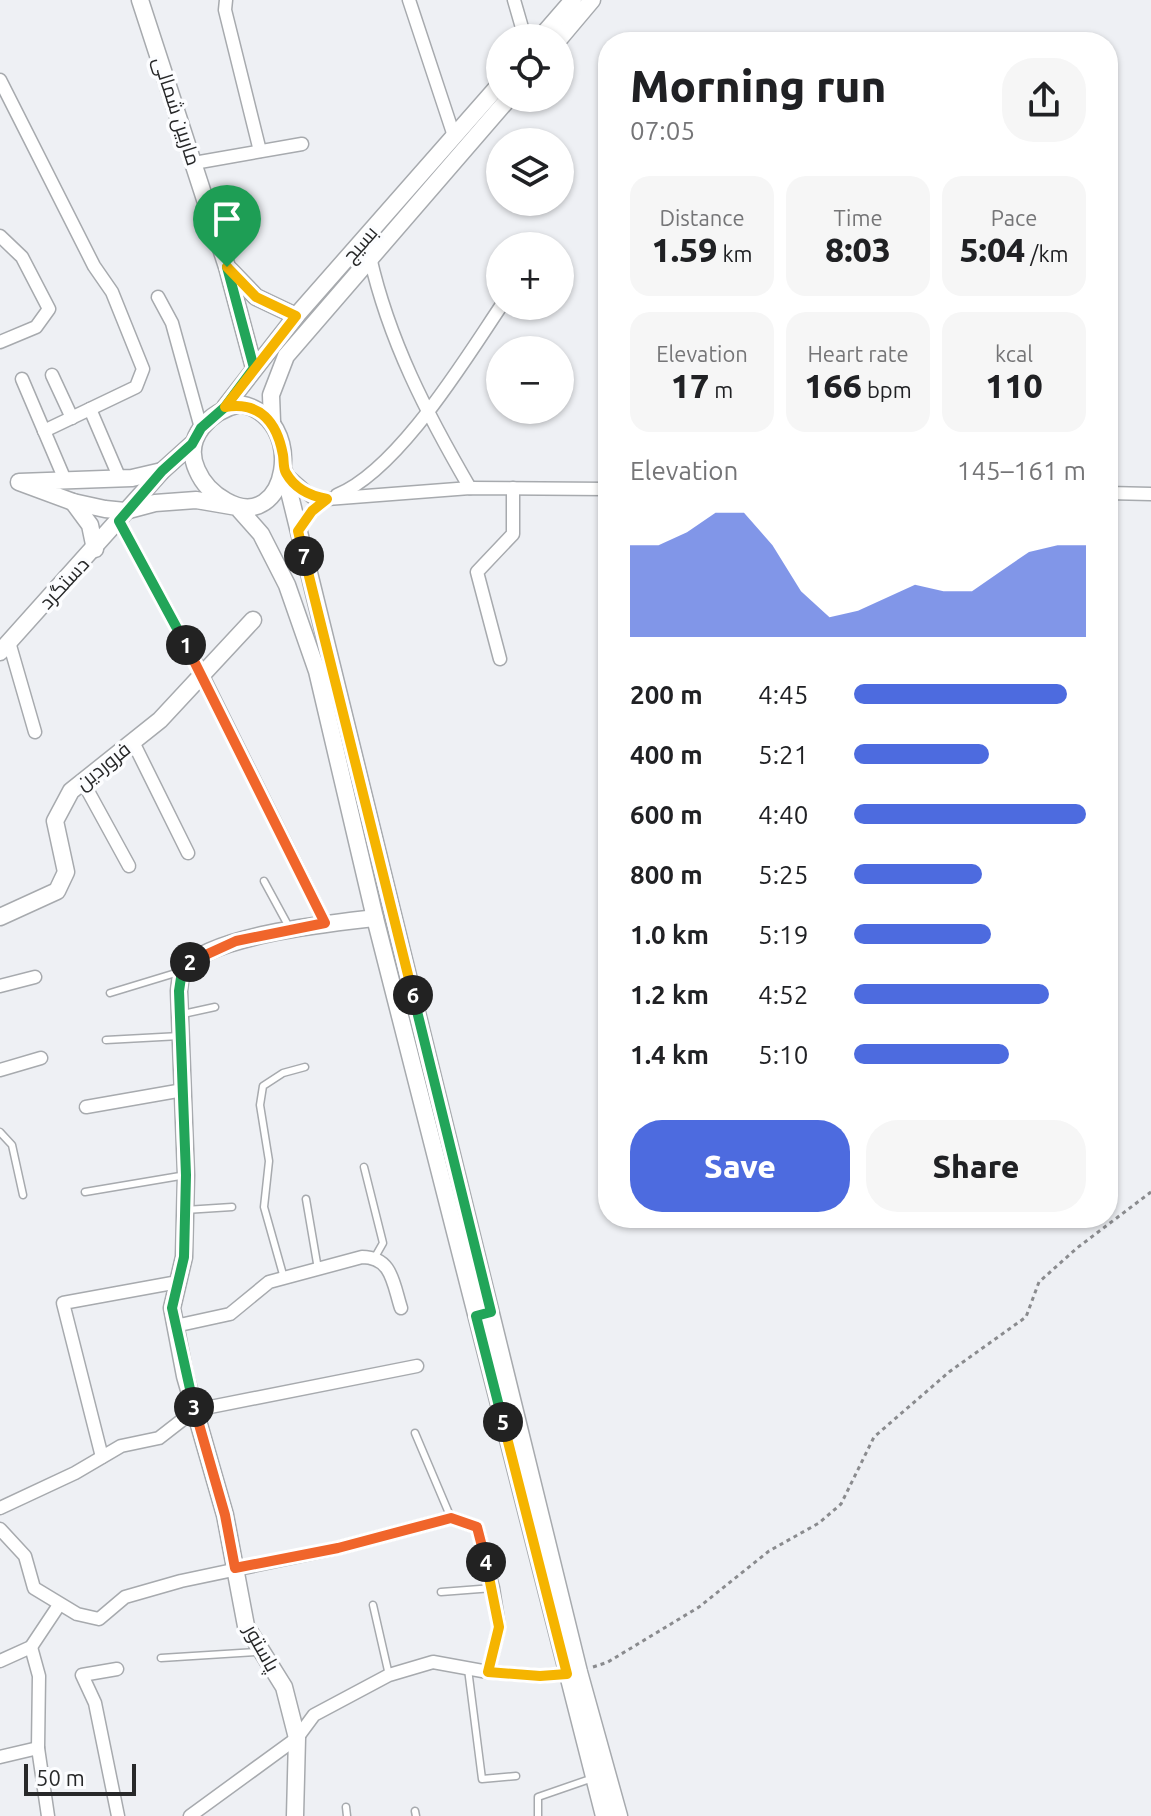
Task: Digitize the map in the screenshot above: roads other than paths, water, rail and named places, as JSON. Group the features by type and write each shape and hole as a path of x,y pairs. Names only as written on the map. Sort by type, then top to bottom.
{"main road":[{"name":"ماربین شمالی","path":"140,0 227,267 254,368"},
{"path":"552,24 573,0"},
{"path":"572,24 592,0"},
{"name":"بسیج","path":"225,407 296,316 486,100"},
{"name":"بسیج","path":"272,422 271,395 286,356 497,112"},
{"name":"ماربین شمالی","path":"227,267 256,297 296,316"},
{"path":"484,1314 375,918 317,671 273,555 261,534 237,507 206,485 193,462 192,444 201,428 225,407 240,404 253,407 272,422 279,440 484,1314 573,1673 604,1816"},
{"name":"دستگرد","path":"5,647 162,471 192,444"},
{"path":"0,482 120,479 162,471"},
{"path":"19,482 122,516 176,501 196,500 237,507 262,503 278,488 284,471"},
{"path":"73,502 90,525 95,549"},
{"path":"300,624 308,633 313,633 318,630 320,618"},
{"name":"فروردین","path":"0,917 57,891 66,872 55,821 71,791 160,720 253,620"},
{"path":"182,971 192,960 236,941 325,923 375,918"},
{"name":"پاستور","path":"182,971 180,1036 186,1175 184,1257 172,1308 195,1410 225,1515 246,1626 284,1687 297,1738 295,1816"},
{"path":"573,1673 619,1816"}],"street":[{"path":"226,0 225,10 260,151"},
{"path":"409,0 454,136"},
{"path":"514,0 521,24"},
{"path":"0,80 94,266 112,292 143,369 136,387 44,431"},
{"path":"194,163 302,144"},
{"path":"0,236 22,257 49,309 36,327 0,342"},
{"path":"370,257 388,321 426,412 470,488"},
{"path":"158,297 172,323 201,428"},
{"path":"298,531 312,511 327,499 352,489 375,472 426,412 491,320"},
{"path":"52,375 72,418"},
{"path":"22,379 65,480"},
{"path":"90,409 120,479"},
{"path":"284,471 301,490 312,497 327,499 470,488 598,489"},
{"path":"500,659 477,572 513,534 513,488"},
{"path":"1118,493 1151,494"},
{"path":"122,516 325,923"},
{"path":"5,647 35,732"},
{"path":"133,742 188,853"},
{"path":"83,782 129,866"},
{"path":"0,986 35,977"},
{"path":"0,1070 41,1058"},
{"path":"86,1107 183,1090"},
{"path":"175,1326 230,1314 269,1282 362,1257 375,1257 387,1265 401,1308"},
{"path":"102,1457 63,1303 178,1282"},
{"path":"0,1508 25,1499 121,1446 159,1438 195,1410 417,1366"},
{"path":"0,1529 25,1556 34,1588 77,1614 99,1619 125,1597 235,1568 338,1548 451,1518 477,1527 493,1588 499,1627 488,1672"},
{"path":"0,1661 31,1647 59,1605"},
{"path":"31,1647 39,1676 38,1748 48,1816"},
{"path":"190,1816 297,1738 314,1715 389,1675 433,1662 488,1672 540,1676 573,1673"},
{"path":"117,1669 82,1675 95,1703 118,1816"},
{"path":"0,1757 38,1748"}],"lane":[{"path":"264,881 291,930"},
{"path":"110,993 182,971"},
{"path":"180,1014 215,1007"},
{"path":"106,1040 180,1036"},
{"path":"284,1278 264,1207 269,1161 260,1105 263,1086 283,1073 305,1067"},
{"path":"0,1132 12,1145 23,1195"},
{"path":"364,1167 383,1243 375,1257"},
{"path":"85,1192 186,1175"},
{"path":"306,1199 318,1269"},
{"path":"185,1210 232,1207"},
{"path":"415,1433 451,1518"},
{"path":"441,1592 493,1588"},
{"path":"373,1605 389,1675"},
{"path":"161,1658 262,1652"},
{"path":"468,1669 482,1779 516,1776"},
{"path":"538,1816 538,1797 594,1777"},
{"path":"346,1807 347,1816"}]}
